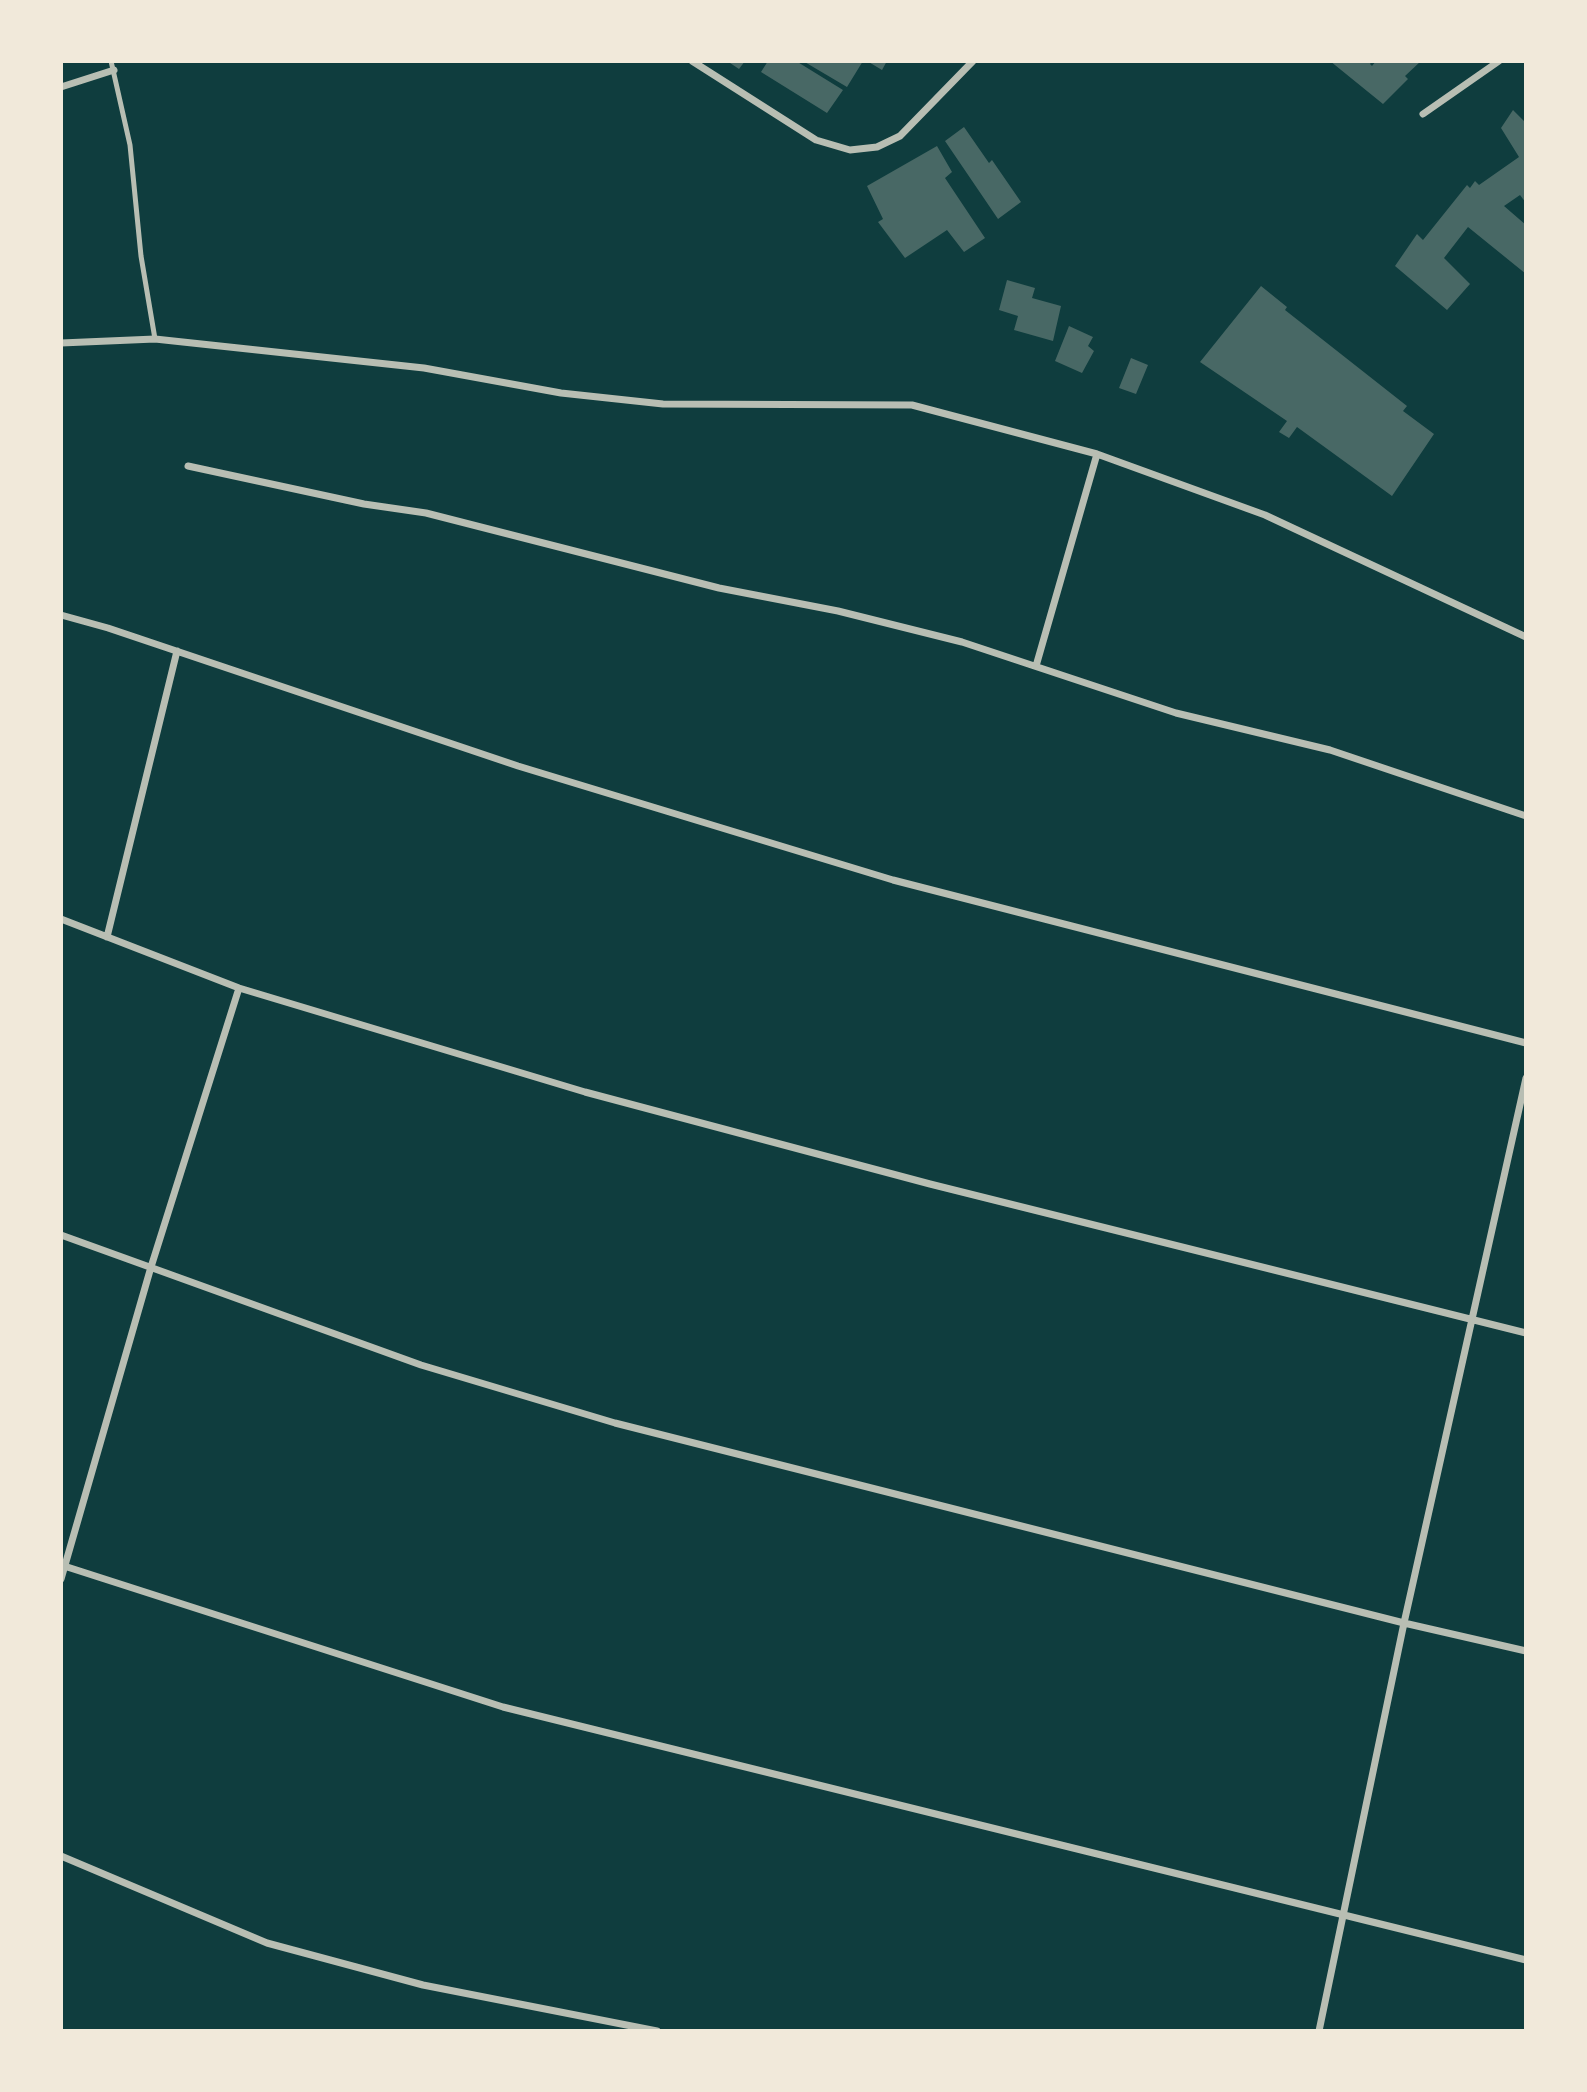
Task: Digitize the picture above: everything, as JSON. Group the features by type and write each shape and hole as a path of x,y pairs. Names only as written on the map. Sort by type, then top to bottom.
{"street":[{"path":"692,61 816,139 850,150 877,147 900,136 973,61"},
{"path":"1423,114 1499,61"},
{"path":"61,87 113,65"},
{"path":"61,343 155,339 424,368 561,393 663,404 912,405 1097,454 1265,515 1526,637"},
{"path":"1036,666 1097,454"},
{"path":"188,466 364,504 426,513 719,588 838,611 950,639 1175,713 1330,750 1526,817"},
{"path":"61,615 177,651 518,766 893,880 1526,1042"},
{"path":"107,937 177,651"},
{"path":"61,919 239,988 585,1092 930,1184 1526,1333"},
{"path":"61,1579 150,1267 239,988"},
{"path":"1319,2031 1404,1623 1526,1078"},
{"path":"61,1236 421,1365 615,1423 1404,1623 1526,1651"},
{"path":"63,1566 503,1707 1526,1960"},
{"path":"61,1856 267,1943 423,1985 657,2031"}],"lane":[{"path":"113,65 130,145 141,256 155,339"}],"building":[{"path":"727,61 745,61 739,69"},
{"path":"768,61 796,61 843,90 827,113 761,72"},
{"path":"803,61 863,61 847,87"},
{"path":"867,61 887,61 882,70"},
{"path":"1330,61 1372,61 1372,66 1376,61 1421,61 1405,76 1408,79 1383,104"},
{"path":"1513,110 1526,123 1526,203 1520,195 1504,206 1526,225 1526,274 1468,227 1444,258 1470,284 1447,310 1395,266 1417,234 1423,240 1467,185 1470,188 1475,181 1479,185 1519,157 1501,128"},
{"path":"964,127 989,163 992,160 1021,202 998,219 945,141"},
{"path":"937,146 952,172 945,178 985,238 964,252 947,230 905,258 878,222 883,219 867,186"},
{"path":"1007,280 1035,288 1032,298 1061,306 1053,341 1014,330 1018,316 999,310"},
{"path":"1261,286 1287,307 1285,310 1407,406 1403,411 1434,434 1392,496 1297,427 1289,438 1279,432 1287,421 1200,362"},
{"path":"1069,326 1093,337 1088,346 1094,351 1082,373 1055,361"},
{"path":"1131,358 1148,365 1136,394 1119,388"}]}
